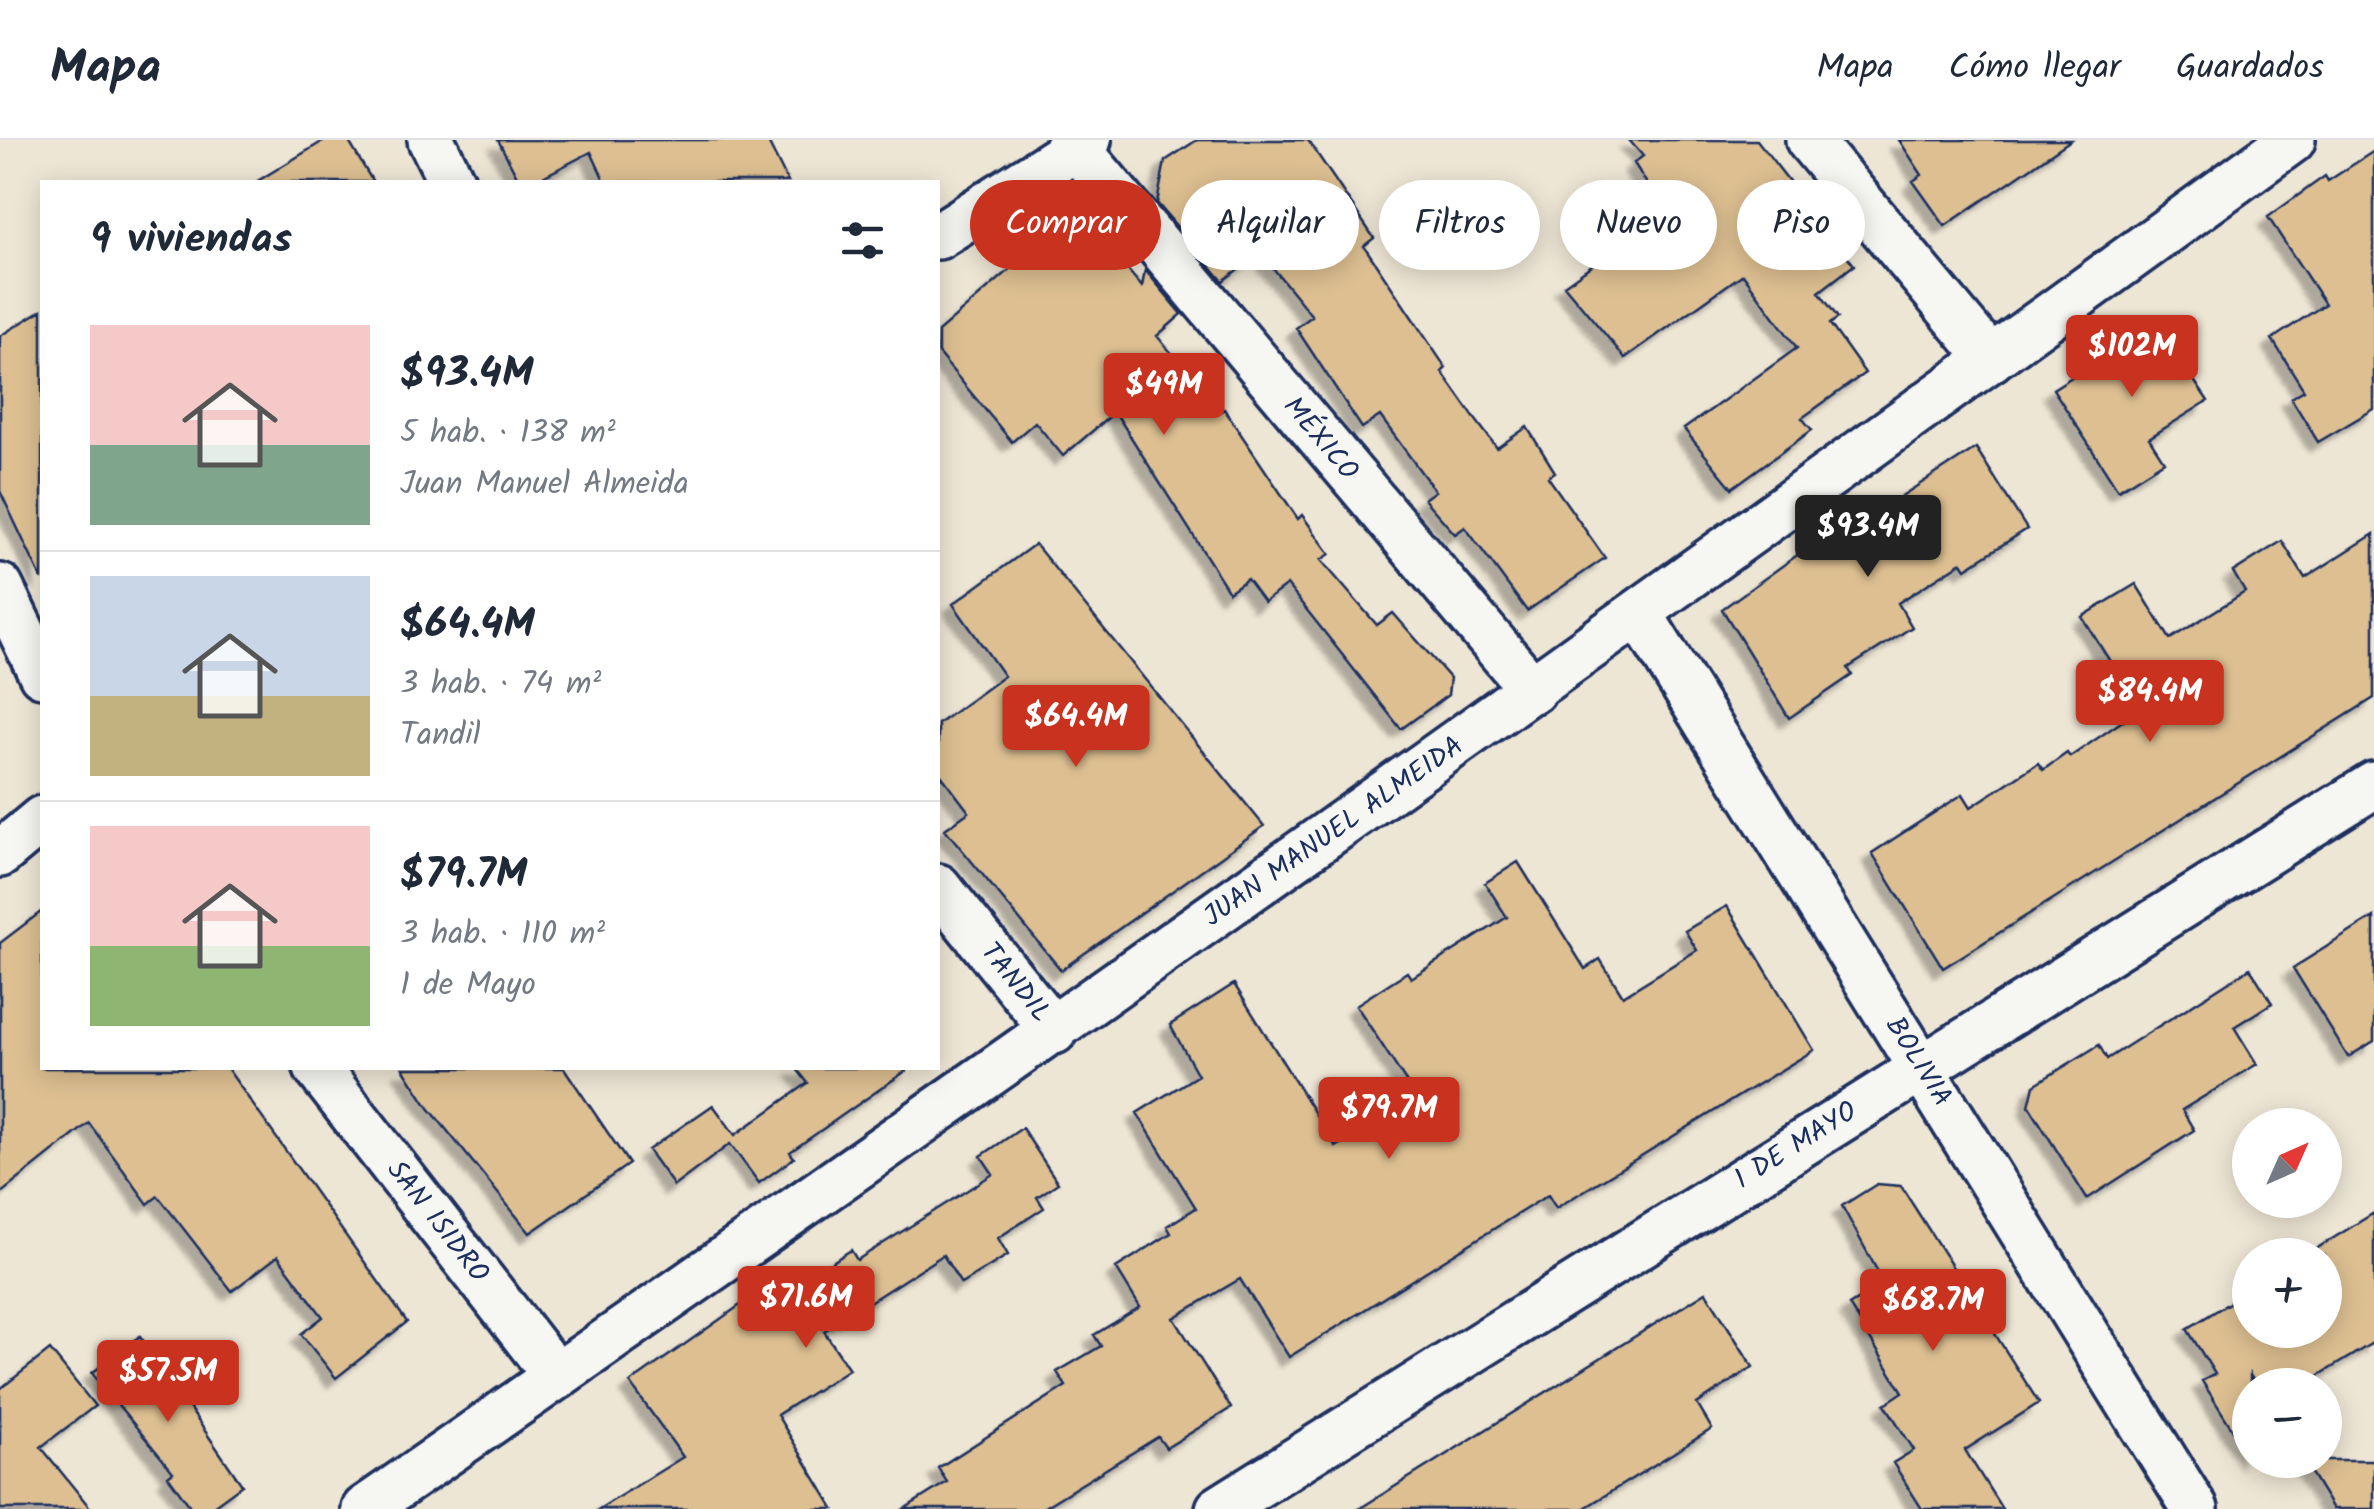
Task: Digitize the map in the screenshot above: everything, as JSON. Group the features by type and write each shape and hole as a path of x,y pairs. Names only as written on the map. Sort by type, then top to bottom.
{"street":[{"path":"431,140 451,180"},
{"path":"1809,140 1992,359"},
{"name":"JUAN MANUEL ALMEIDA","path":"365,1509 1054,1032 1640,616 2292,140"},
{"path":"940,235 1077,143"},
{"name":"MÉXICO","path":"1077,143 1534,690"},
{"path":"0,588 40,670"},
{"name":"BOLIVIA","path":"1640,616 2195,1509"},
{"name":"1 DE MAYO","path":"1219,1509 2374,785"},
{"path":"0,854 40,822"},
{"name":"TANDIL","path":"940,890 1054,1032"},
{"name":"SAN ISIDRO","path":"320,1070 557,1377"}],"building":[{"path":"325,140 348,140 372,180 259,180"},
{"path":"498,140 767,140 787,180 604,180 591,152 537,180 519,180"},
{"path":"1197,140 1308,140 1335,180 1181,180 1181,231 1161,208 1165,161"},
{"path":"1629,140 1757,140 1788,180 1737,180 1737,270 1848,270 1819,292 1838,318 1830,324 1865,373 1802,418 1812,430 1732,488 1684,429 1797,348 1743,274 1625,358 1564,285 1585,270 1717,270 1717,180 1645,180 1634,163 1643,156"},
{"path":"1899,140 2071,140 1945,226 1913,181 1922,175"},
{"path":"2374,151 2374,409 2318,442 2291,398 2304,390 2272,339 2325,304 2268,217 2325,176 2328,181"},
{"path":"1359,216 1374,238 1364,246 1446,368 1442,372 1473,416 1497,448 1527,427 1555,472 1548,477 1605,558 1527,611 1465,527 1455,534 1424,499 1435,491 1380,416 1362,428 1296,328 1312,316 1275,270 1359,270"},
{"path":"1009,270 1128,270 1142,287 1145,270 1182,314 1157,336 1221,411 1224,409 1298,519 1302,515 1330,554 1321,560 1377,625 1393,613 1450,678 1448,695 1401,729 1287,585 1264,602 1247,579 1229,592 1115,412 1063,456 1035,422 1012,442 940,355 940,330"},
{"path":"1214,270 1237,270 1223,281"},
{"path":"40,311 40,576 0,491 0,336"},
{"path":"2140,323 2149,338 2169,324 2195,365 2187,370 2208,401 2149,438 2164,461 2118,490 2053,389 2100,359 2095,352"},
{"path":"1976,448 2027,529 1966,568 1962,562 1898,603 1912,627 1848,668 1852,675 1789,718 1722,609 1866,506 1872,515"},
{"path":"2374,534 2374,698 1943,968 1872,853 1963,794 1971,807 2038,763 2043,770 2067,753 2070,757 2140,709 2082,617 2136,584 2170,639 2245,592 2233,572 2282,541 2305,578"},
{"path":"1035,544 1264,826 1061,970 945,829 969,812 940,774 940,723 1004,676 953,604"},
{"path":"1518,862 1585,969 1600,959 1623,996 1697,950 1685,931 1727,906 1814,1050 1556,1208 1548,1195 1289,1357 1240,1279 1174,1318 1231,1408 1166,1448 1158,1437 1041,1509 904,1509 947,1482 938,1468 1066,1386 1057,1372 1101,1346 1094,1335 1140,1307 1116,1268 1171,1233 1167,1226 1196,1208 1137,1113 1198,1075 1170,1025 1234,984 1336,1147 1416,1097 1356,1005 1407,972 1411,978 1507,917 1485,883"},
{"path":"40,913 40,1070 228,1070 407,1322 336,1378 301,1334 323,1317 278,1256 232,1291 158,1196 148,1204 89,1123 0,1194 0,943"},
{"path":"2374,917 2374,1041 2348,1057 2293,968"},
{"path":"2250,968 2272,1003 2234,1027 2257,1064 2182,1110 2194,1130 2087,1199 2029,1106 2034,1085 2099,1045 2107,1059"},
{"path":"404,1070 565,1070 629,1164 530,1233 429,1108"},
{"path":"798,1070 907,1070 790,1152 794,1158 759,1183 730,1144 674,1186 648,1150 713,1105 735,1135 808,1083"},
{"path":"1022,1128 1058,1183 1037,1197 1044,1208 998,1238 1008,1255 961,1284 943,1255 824,1331 849,1369 777,1415 834,1509 599,1509 683,1457 630,1383 787,1272 795,1286 851,1250 857,1260 993,1174 981,1156"},
{"path":"1877,1184 1901,1186 2039,1403 1965,1450 2002,1509 1922,1509 1893,1463 1914,1450 1885,1404 1903,1392 1849,1305 1884,1283 1842,1206"},
{"path":"2374,1213 2374,1342 2331,1368 2232,1368 2232,1428 2202,1381 2215,1374 2187,1329 2232,1301 2232,1348 2342,1348 2342,1238 2334,1238"},
{"path":"1706,1292 1753,1367 1697,1404 1712,1429 1583,1509 1359,1509"},
{"path":"140,1336 242,1485 209,1509 192,1509 168,1476 173,1472 92,1373"},
{"path":"50,1350 95,1406 41,1447 91,1509 0,1509 0,1389"},
{"path":"2342,1460 2374,1460 2374,1509 2333,1509 2314,1478 2342,1478"}]}
